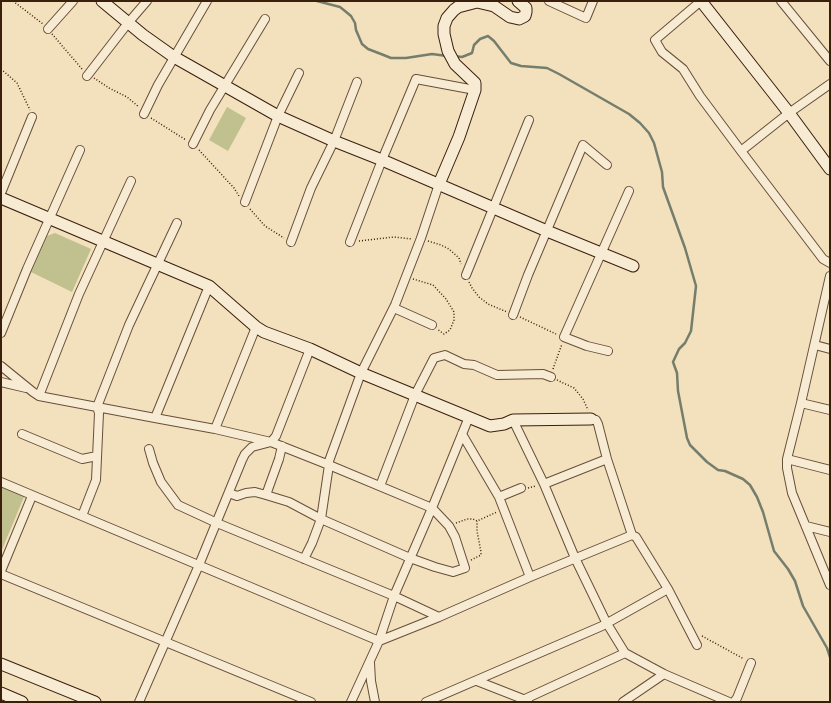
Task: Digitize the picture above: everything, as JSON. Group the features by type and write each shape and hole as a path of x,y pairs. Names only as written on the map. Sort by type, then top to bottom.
{"street":[{"path":"48,29 73,1"},
{"path":"102,1 142,36 174,57 278,116 334,141 633,266"},
{"path":"87,76 147,1"},
{"path":"144,114 158,85 207,1"},
{"path":"304,559 312,543 320,520 329,461 361,373 394,308 421,238 439,184 459,137 475,90 475,83 455,64 448,51 444,34 446,18 458,7 477,2 494,6 510,16 519,19 525,16 526,8 518,1"},
{"path":"549,1 586,18 593,1"},
{"path":"830,169 789,113 701,1 654,40 662,52 683,69 700,96 741,151 823,259 830,263"},
{"path":"781,1 830,61"},
{"path":"193,144 224,85 265,19"},
{"path":"245,202 278,116 299,73"},
{"path":"350,242 416,79 475,90"},
{"path":"291,242 311,188 334,141 357,82"},
{"path":"741,151 789,113 830,84"},
{"path":"1,192 32,118"},
{"path":"466,275 529,120"},
{"path":"514,315 583,146 607,164"},
{"path":"1,333 80,150"},
{"path":"39,396 79,294 131,182"},
{"path":"608,351 587,346 564,337 629,191"},
{"path":"1,198 156,265 209,286 256,328 264,332 490,426 504,424 514,420 596,420 632,535 636,537 668,589 697,645"},
{"path":"82,516 96,480 99,413 97,407 129,325 177,223"},
{"path":"830,276 787,459 787,468 792,493 830,585"},
{"path":"155,418 209,286"},
{"path":"394,308 432,325"},
{"path":"215,429 256,328"},
{"path":"815,345 830,349"},
{"path":"139,702 217,523 245,454 252,447 271,442 276,436 310,350"},
{"path":"380,486 415,395 434,358 445,355 464,364 474,365 497,375 543,374 551,377"},
{"path":"1,366 39,396 215,429 271,442 432,508 448,526 459,547 465,568 453,572 410,558 320,520 289,502 255,492 237,496 229,493"},
{"path":"1,382 28,388"},
{"path":"801,403 830,410"},
{"path":"351,702 379,641 394,596 469,417"},
{"path":"514,420 544,484 575,558 606,622 625,653 664,674 729,702"},
{"path":"22,434 82,459 97,456"},
{"path":"462,434 499,497 530,577"},
{"path":"266,495 282,446"},
{"path":"149,449 161,482 178,505 217,523 394,596 439,618"},
{"path":"544,484 607,459"},
{"path":"787,459 830,470"},
{"path":"1,482 379,641 439,618 530,577 632,535"},
{"path":"499,497 521,488"},
{"path":"32,496 1,572 311,702"},
{"path":"806,526 830,532"},
{"path":"426,702 602,626 606,622 668,589"},
{"path":"477,681 528,700 625,653"},
{"path":"370,660 370,672 375,702"},
{"path":"734,702 751,663"},
{"path":"1,664 95,702"},
{"path":"623,702 664,674"},
{"path":"1,693 22,702"}],"path":[{"path":"12,1 42,22 84,70 87,76 94,78 103,85 127,97 138,105 144,114 193,144 220,172 265,226 291,242"},
{"path":"1,69 21,88 32,118"},
{"path":"405,278 433,285 446,299 454,312 454,320 450,330 444,334"},
{"path":"564,337 551,377 574,388 583,399 591,419"},
{"path":"521,488 525,489 544,484"},
{"path":"448,526 467,519 477,521 503,509"},
{"path":"463,563 481,555 481,544 477,531 477,521"},
{"path":"697,645 702,636 751,663"}],"green space":[{"path":"227,107 246,118 228,151 209,140"},
{"path":"55,233 91,249 72,292 31,272 47,236"},
{"path":"1,487 24,497 1,552"}],"waterway":[{"path":"317,1 340,7 351,16 362,44 368,49 391,58 406,58 432,54 447,56"},
{"path":"454,56 462,57 472,53 474,45 480,39 488,36 494,41 511,63 521,66 547,68 559,74 629,114 649,133 654,143 662,172 663,187 685,248 696,286 691,331 685,343 679,349 673,362 677,373 678,391 687,438 690,445 707,462 718,470 725,471 743,479 750,485 763,512 774,551 795,581 803,606 827,648 830,657"}]}
